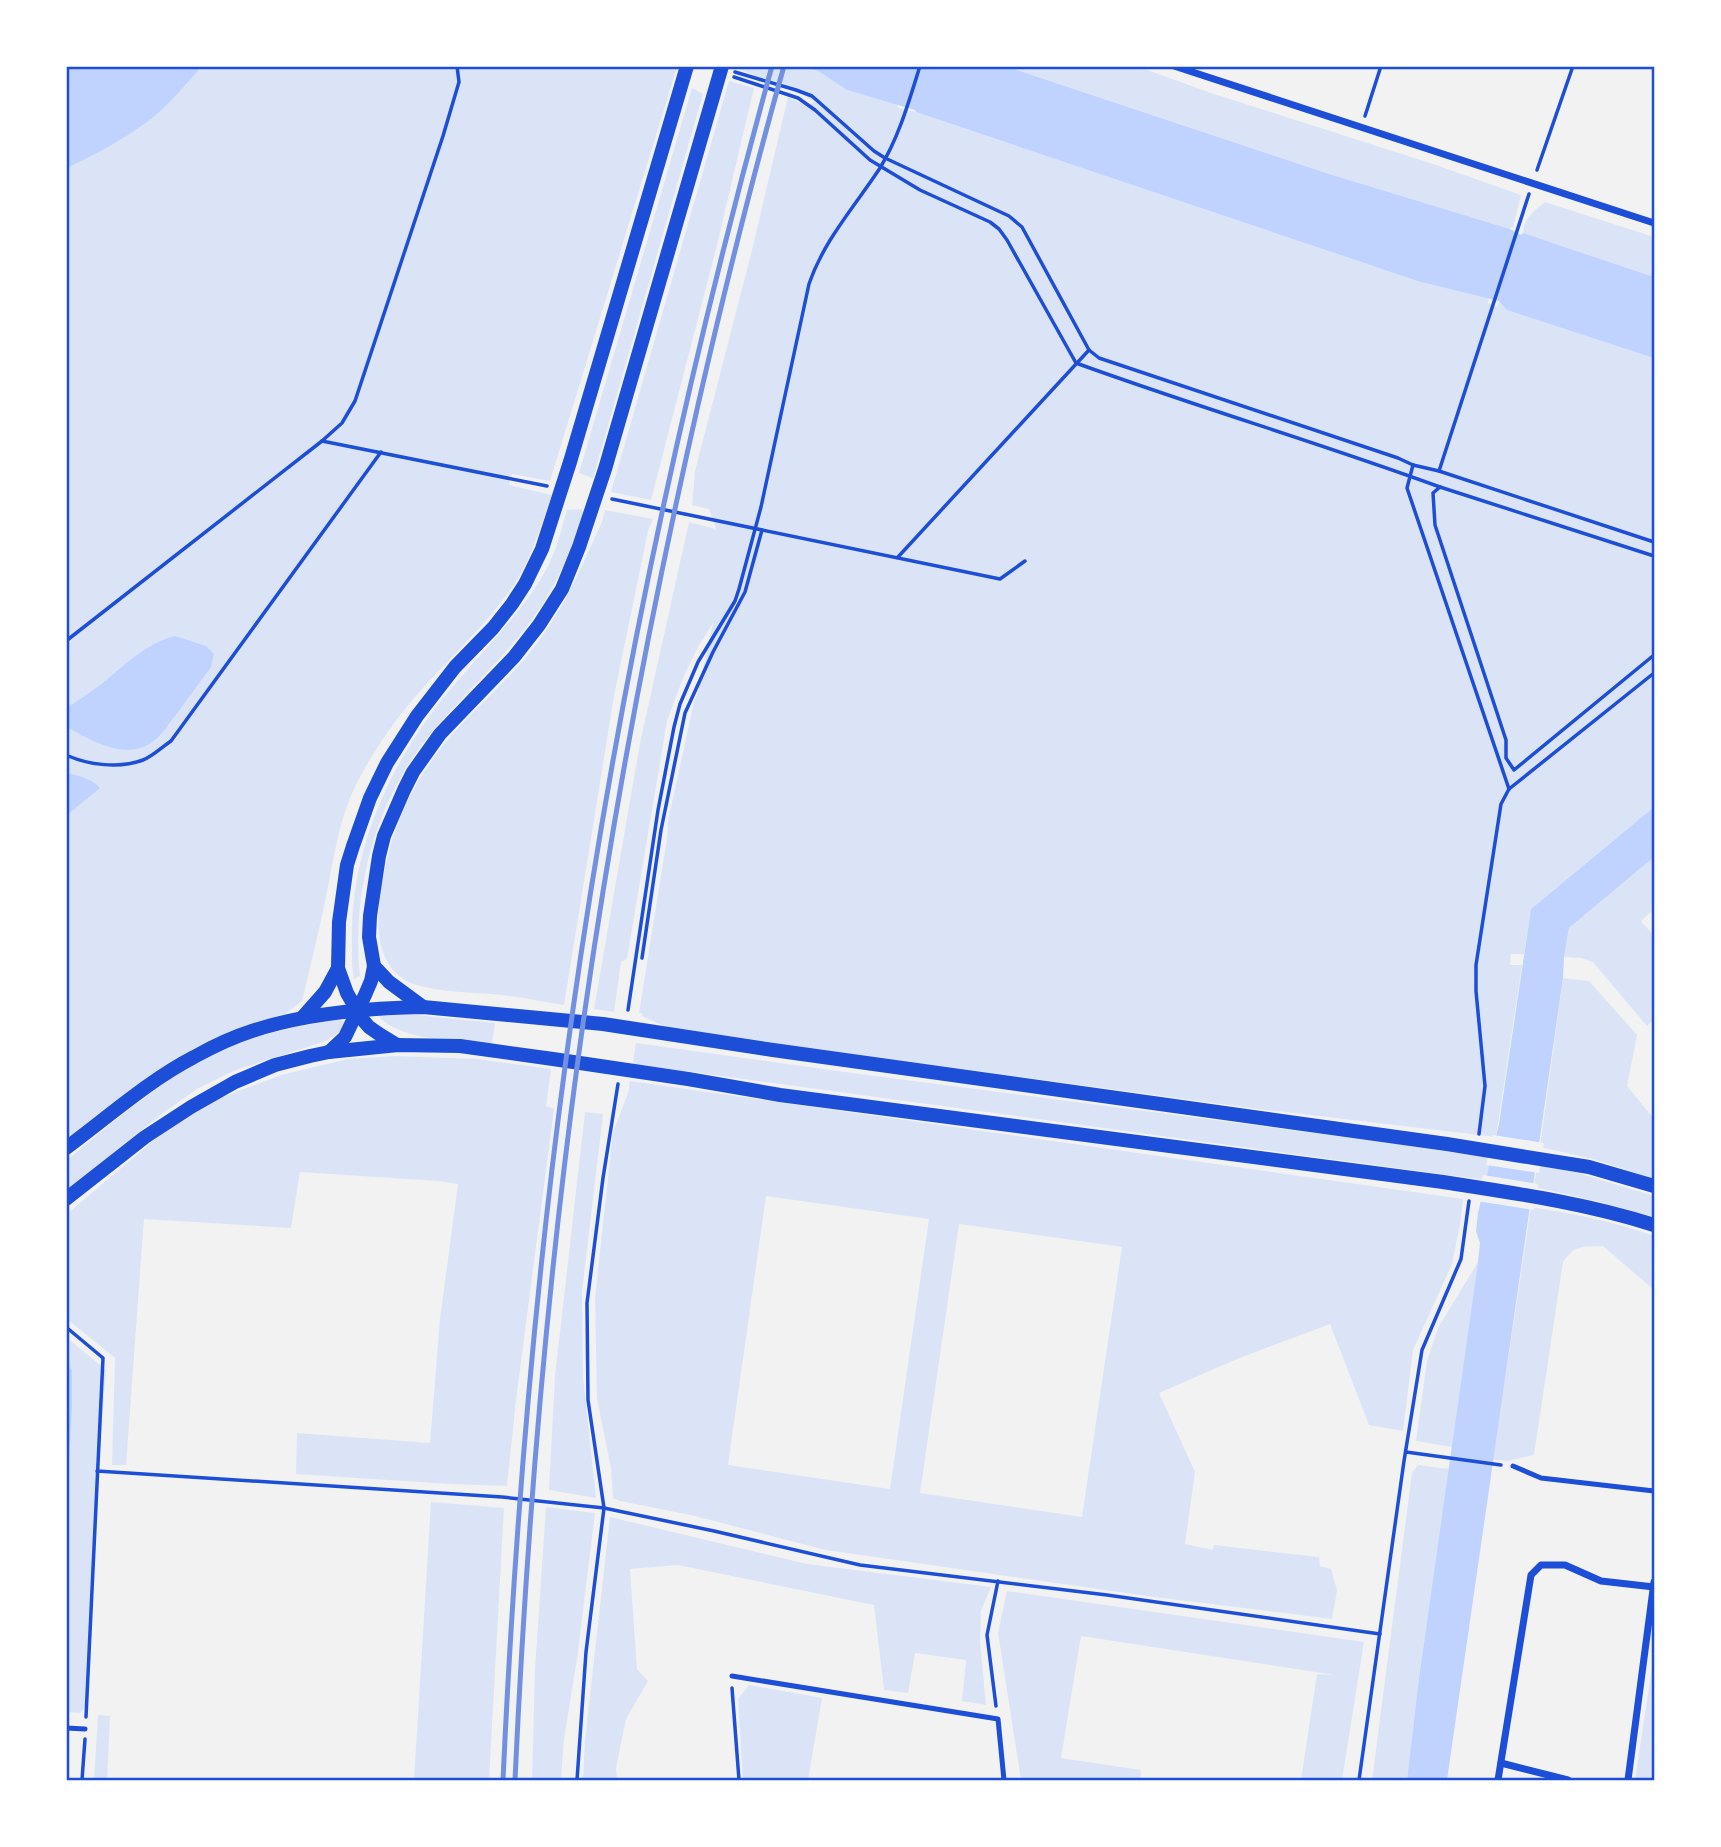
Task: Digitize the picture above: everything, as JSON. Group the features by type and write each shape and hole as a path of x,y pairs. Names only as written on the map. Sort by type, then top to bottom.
{"main road":[{"path":"329,1052 345,1037 371,981 374,967 369,937 375,878 384,836 404,790 413,772 440,734 514,657 539,625 562,589 579,547 605,470 714,94 726,70"},
{"path":"398,1045 369,1027 357,1012 338,968 339,922 347,865 358,828 376,786 416,716 455,667 493,628 525,584 542,549 685,74"},
{"path":"374,967 389,982 423,1007"},
{"path":"302,1018 325,992 338,968"},
{"path":"66,1147 193,1057 251,1031 302,1018 423,1007 603,1024 1447,1144 1589,1167 1654,1186"},
{"path":"66,1199 145,1137 235,1082 275,1065 329,1052 398,1045 460,1046 600,1065 794,1097 1443,1182 1596,1208 1654,1225"}],"street":[{"path":"1178,67 1654,223"},
{"path":"1498,1780 1531,1575 1541,1565 1565,1565 1601,1581 1654,1585 1628,1780"},
{"path":"1501,1763 1568,1780"}],"lane":[{"path":"1513,1466 1541,1478 1654,1491"},
{"path":"732,1676 998,1719 1003,1780"},
{"path":"66,1728 85,1728"}],"path":[{"path":"66,641 342,423 355,401 443,136 459,82 457,66"},
{"path":"636,957 658,810 674,727 680,704 698,662 735,601 761,507 812,274 838,227 885,158 901,124 920,66"},
{"path":"1361,128 1381,66"},
{"path":"1439,471 1522,213 1573,66"},
{"path":"726,70 812,96 874,152 1009,216 1022,227 1089,350 1099,358 1413,465 1439,471 1654,542"},
{"path":"726,70 797,98 815,110 880,167 999,229 1076,363 1440,487 1654,556"},
{"path":"898,558 1089,350"},
{"path":"322,441 556,488"},
{"path":"66,755 76,760 110,766 144,760 171,741 381,452"},
{"path":"1413,465 1406,488 1509,789"},
{"path":"1440,487 1433,494 1435,525 1506,740 1506,758 1514,770 1654,655"},
{"path":"604,498 1000,579 1025,561"},
{"path":"642,958 661,830 685,713 745,592 762,530"},
{"path":"1478,1140 1485,1086 1476,965 1501,804 1509,789 1654,673"},
{"path":"577,1780 586,1652 604,1508 588,1400 587,1303 614,1112"},
{"path":"1359,1780 1422,1350 1444,1293 1461,1259 1470,1194"},
{"path":"66,1327 103,1358 82,1780"},
{"path":"1406,1452 1513,1466"},
{"path":"97,1471 525,1499 604,1508 860,1564 1107,1595 1380,1634"},
{"path":"998,1581 987,1635 998,1719"},
{"path":"732,1676 739,1780"}],"shaded area":[{"path":"67,67 677,67 550,481 512,474 509,485 552,495 531,551 521,573 505,597 405,709 380,743 359,779 341,824 302,1001 285,1014 244,1027 67,1143"},
{"path":"734,67 804,67 818,71 847,90 898,104 898,108 1429,284 1489,298 1488,303 1497,307 1500,301 1654,357 1654,807 1531,909 1524,954 1511,954 1510,965 1522,965 1496,1137 742,1043 668,1028 642,1016 642,1013 639,1013 667,825 713,623 683,678 667,721 627,959 621,962 614,1012 594,1009 640,743 689,522 716,529 709,509 692,505 695,471 788,97 805,105 815,102"},
{"path":"1008,67 1139,67 1521,195 1513,228 1326,173"},
{"path":"729,81 754,88 717,245 651,500 611,492"},
{"path":"692,88 703,94 593,478 579,473"},
{"path":"1545,202 1654,237 1654,277 1523,233 1527,219"},
{"path":"581,509 585,514 573,543 537,613 504,654 431,733 395,787 382,816 364,879 358,944 360,976 354,979 354,901 369,832 382,798 416,735 437,706 506,626 537,585 553,556 567,510"},
{"path":"605,510 653,519 648,531 614,696 564,1005 509,996 436,989 411,983 388,964 381,945 379,926 379,906 388,856 403,811 440,749 524,660 552,622 582,566"},
{"path":"1654,857 1654,909 1641,921 1654,936 1654,1019 1647,1026 1593,962 1564,957 1569,928"},
{"path":"1563,978 1589,981 1637,1035 1627,1086 1654,1119 1654,1179 1593,1159 1540,1147"},
{"path":"396,1013 495,1023 492,1044 418,1036 391,1026 380,1018 381,1014"},
{"path":"339,1019 344,1022 340,1031 326,1041 233,1071 197,1089 67,1190 67,1160 170,1079 216,1053 252,1039"},
{"path":"636,1043 1492,1156 1486,1180 633,1064"},
{"path":"395,1056 477,1059 551,1069 546,1106 554,1109 507,1486 296,1474 297,1433 430,1443 440,1319 458,1184 300,1172 291,1228 144,1219 126,1465 112,1465 115,1358 67,1319 67,1214 160,1135 215,1100 281,1075 348,1059"},
{"path":"630,1081 1463,1199 1452,1264 1413,1350 1403,1431 1369,1425 1330,1324 1237,1359 1159,1393 1195,1472 1185,1544 1213,1550 1214,1545 1319,1557 1320,1566 1331,1569 1337,1590 1332,1619 1154,1597 826,1550 613,1498 611,1468 597,1399 595,1298 613,1132","holes":["766,1196 929,1219 890,1489 728,1465","959,1224 1122,1247 1082,1517 920,1493"]},
{"path":"585,1112 603,1114 582,1292 583,1377 596,1498 549,1490 555,1376"},
{"path":"1537,1164 1578,1173 1654,1196 1654,1217 1534,1187"},
{"path":"1531,1207 1593,1218 1654,1236 1654,1290 1603,1246 1580,1248 1568,1256 1563,1262 1534,1455 1507,1461 1493,1460"},
{"path":"1478,1262 1452,1447 1416,1441 1427,1361 1438,1328"},
{"path":"66,1337 106,1370 95,1510 87,1706 79,1713 66,1712 66,1478 72,1411 72,1370 67,1364"},
{"path":"1418,1465 1449,1469 1407,1780 1372,1780 1412,1473"},
{"path":"431,1502 504,1508 489,1780 414,1780"},
{"path":"546,1507 595,1513 564,1739 561,1780 532,1780 535,1669"},
{"path":"610,1517 807,1564 991,1587 981,1611 980,1641 986,1705 962,1701 966,1660 915,1653 908,1693 884,1690 874,1605 678,1565 630,1569 637,1669 648,1681 626,1719 616,1768 617,1780 583,1780"},
{"path":"1007,1591 1364,1642 1342,1780 1301,1780 1317,1674 1335,1675 1081,1636 1061,1758 1141,1770 1140,1780 1021,1780 998,1633"},
{"path":"1654,1654 1654,1780 1635,1780"},
{"path":"749,1685 822,1698 808,1780 743,1780 738,1699"},
{"path":"98,1715 110,1716 107,1780 94,1780"}],"water":[{"path":"67,66 199,67 174,98 147,122 108,147 67,168"},
{"path":"804,67 1008,67 1326,173 1510,229 1521,235 1523,233 1654,277 1654,358 1507,310 1499,301 1421,282 915,110 847,90 818,71"},
{"path":"175,636 206,646 214,654 211,667 157,738 139,748 118,749 96,742 67,727 67,708 145,649"},
{"path":"67,773 89,780 100,788 67,815"},
{"path":"1654,807 1654,857 1569,928 1447,1780 1407,1780 1478,1262 1478,1213 1499,1124 1531,909"},
{"path":"67,1364 72,1370 72,1411 67,1478"}],"pier":[{"path":"1493,1135 1544,1143 1539,1173 1486,1165"},
{"path":"1483,1175 1538,1184 1534,1210 1477,1201"}],"railway":[{"path":"503,1780 519,1512 534,1334 565,1067 583,940 626,688 678,438 772,66"},
{"path":"515,1780 531,1512 546,1334 577,1067 602,901 630,735 680,487 728,278 784,66"}]}
